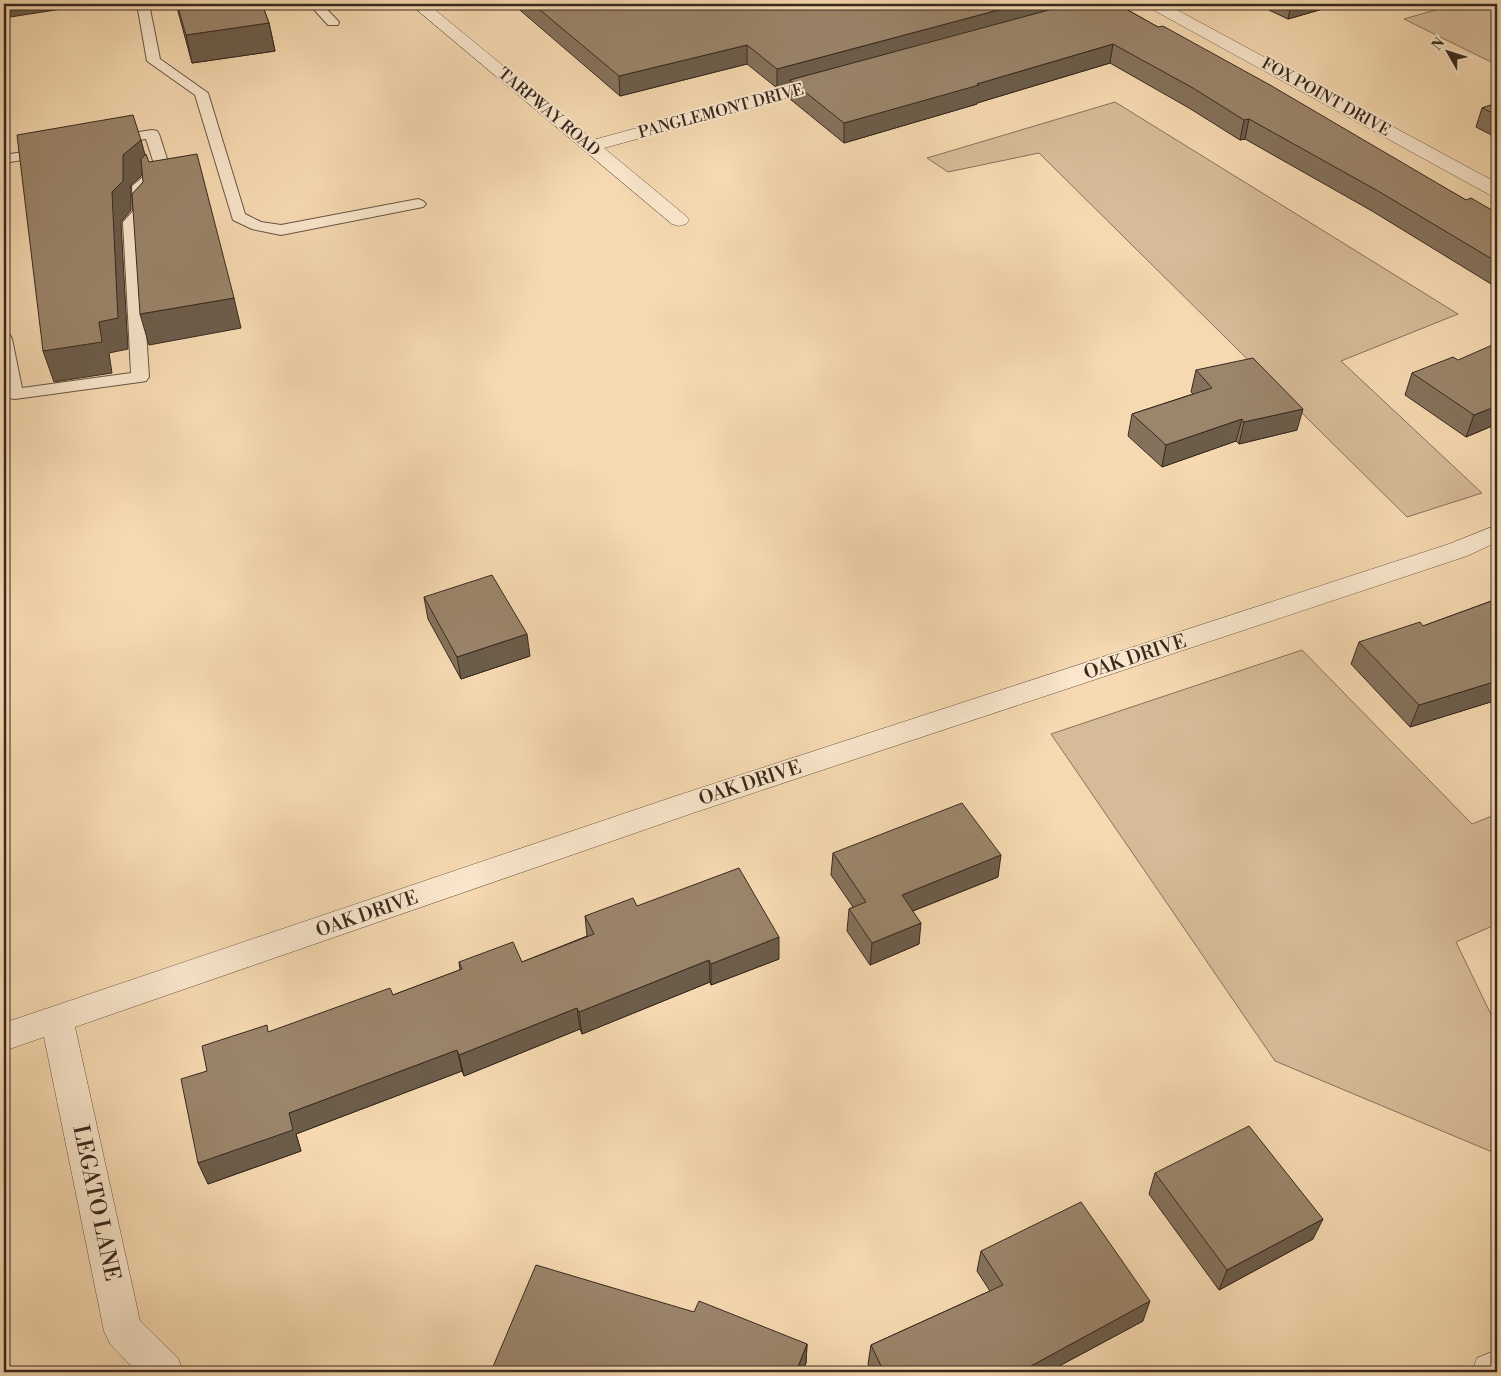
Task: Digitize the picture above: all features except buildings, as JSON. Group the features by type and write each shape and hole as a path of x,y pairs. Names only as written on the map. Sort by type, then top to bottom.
{"street":[{"name":"TARPWAY ROAD","path":"421,4 679,220"},
{"name":"FOX POINT DRIVE","path":"1154,4 1497,190"},
{"name":"PANGLEMONT DRIVE","path":"590,146 837,79"},
{"name":"OAK DRIVE","path":"4,1037 683,806 1458,550 1497,533"},
{"name":"LEGATO LANE","path":"57,1018 123,1331 164,1372"},
{"path":"1491,1372 1497,1369"}],"lane":[{"path":"143,4 154,61 200,93 238,217 257,226 281,230 418,204"},
{"path":"314,4 333,22"},
{"path":"4,339 15,394 140,377 131,222 141,212 139,186 163,168 152,134 96,143"},
{"path":"4,159 59,150"}],"shaded area":[{"path":"1456,4 1497,4 1497,65 1404,19"},
{"path":"1115,102 1458,314 1341,361 1482,493 1407,517 1039,153 948,172 927,158"},
{"path":"1302,650 1472,824 1497,814 1497,924 1456,942 1497,1027 1497,1154 1275,1061 1051,734"}]}
